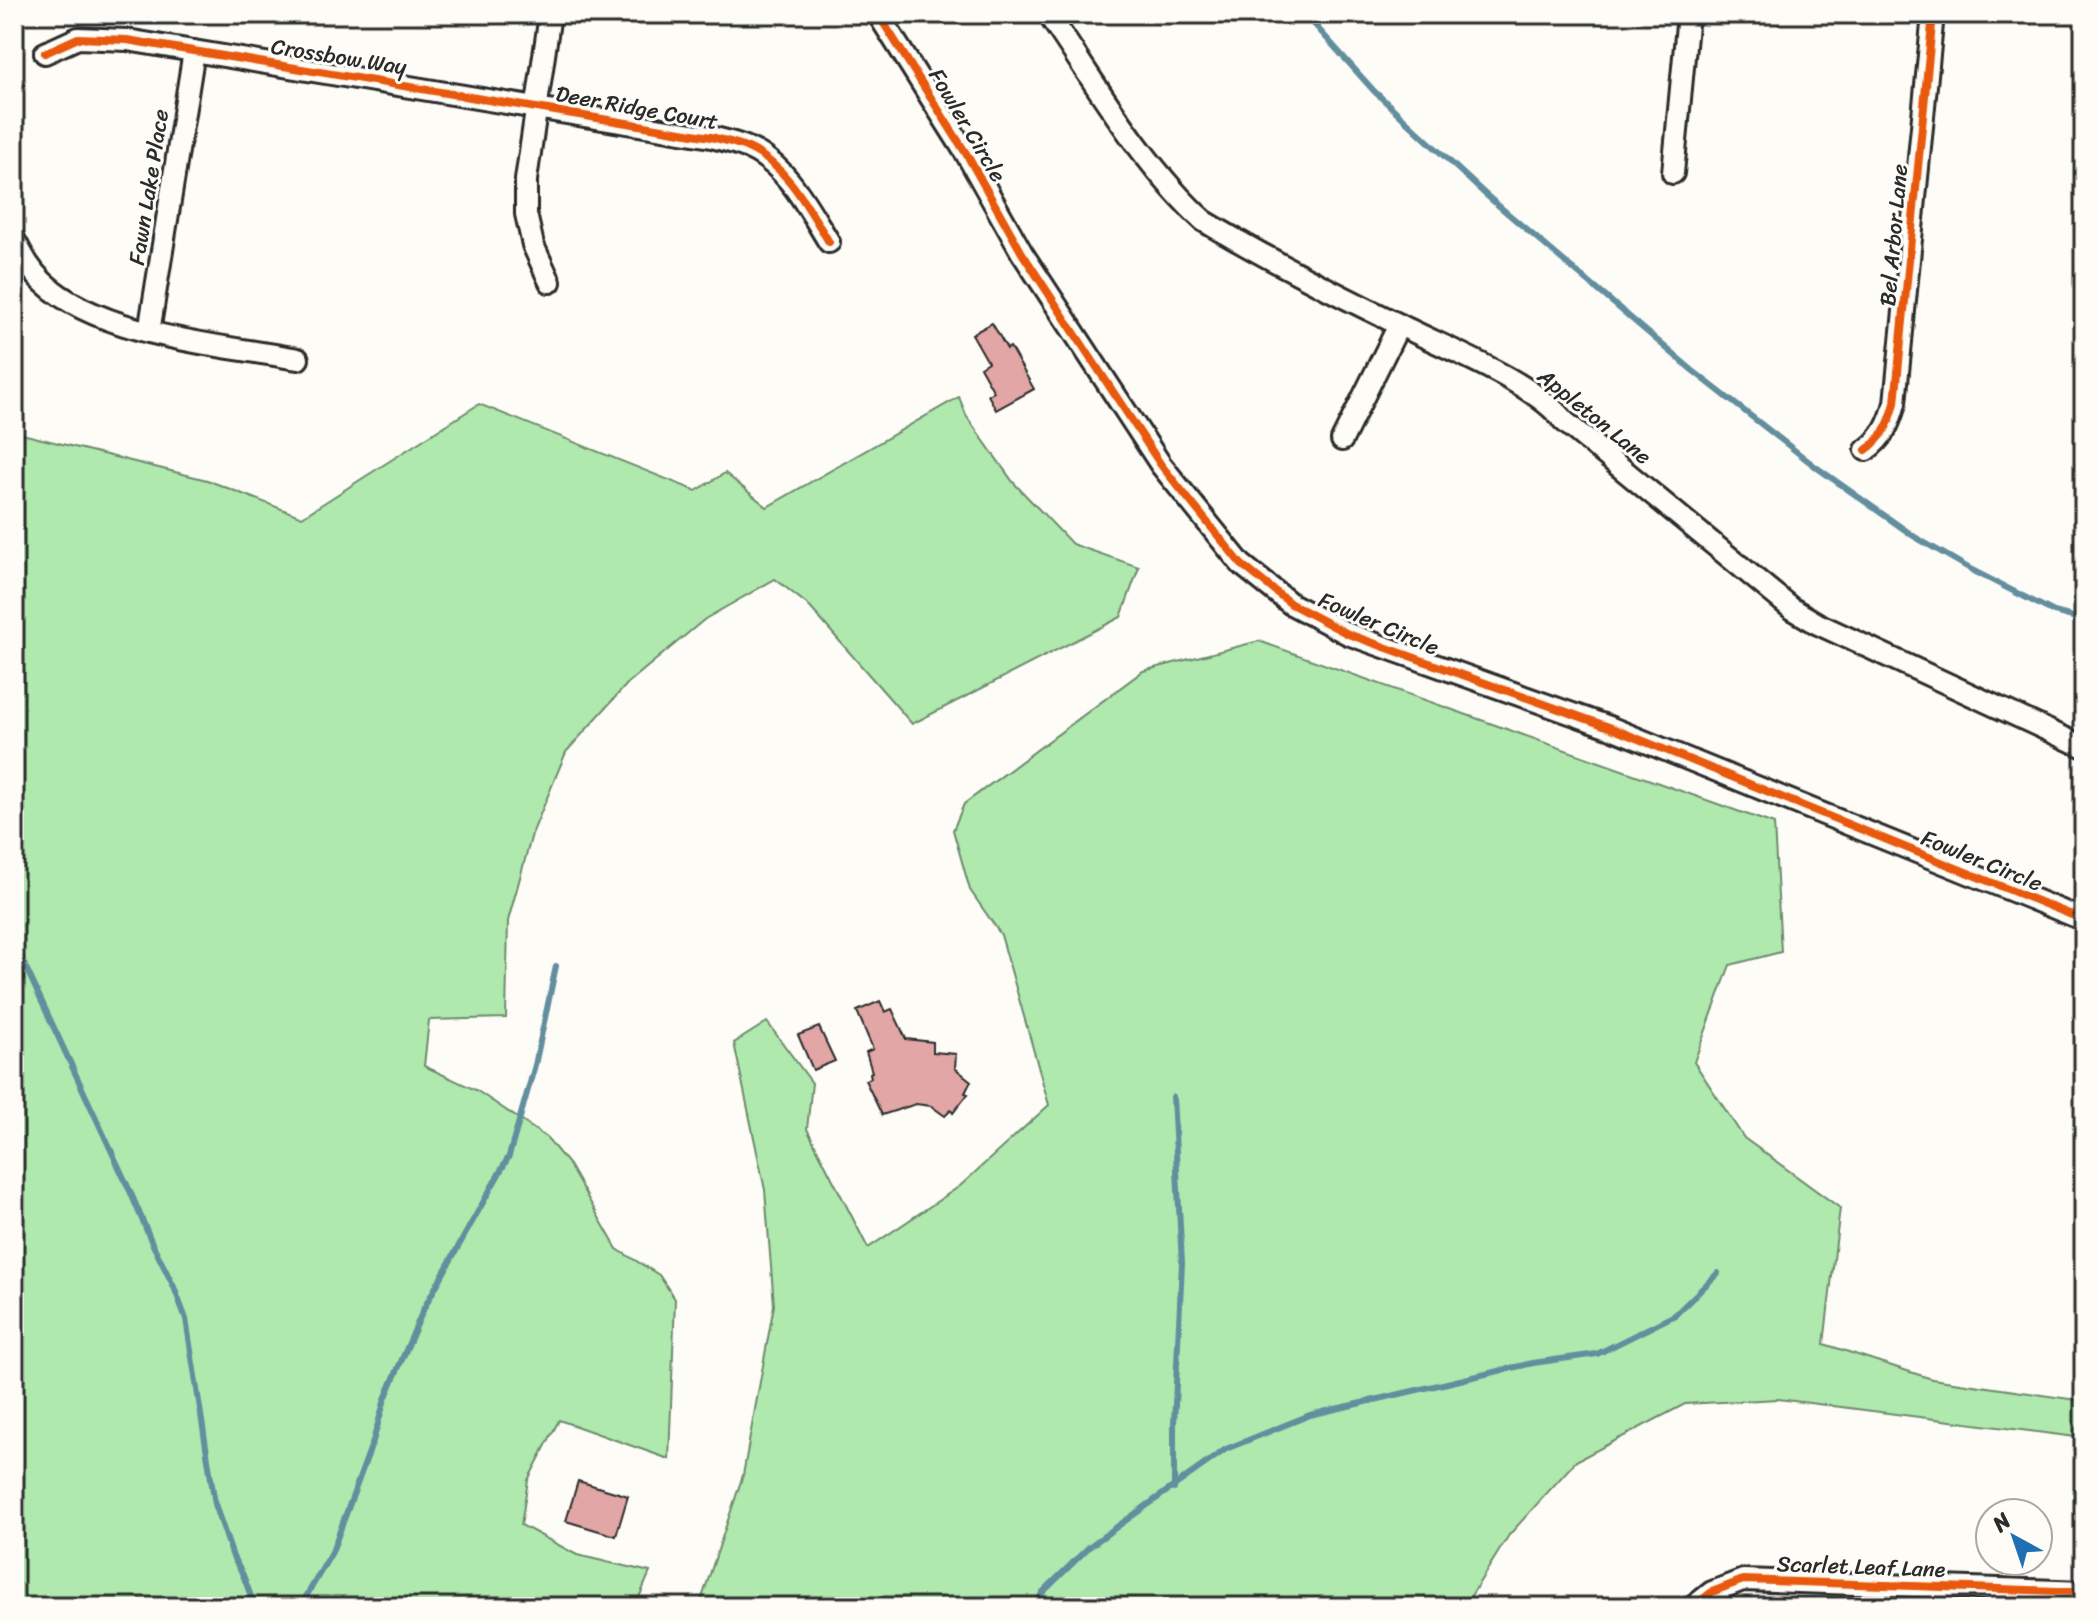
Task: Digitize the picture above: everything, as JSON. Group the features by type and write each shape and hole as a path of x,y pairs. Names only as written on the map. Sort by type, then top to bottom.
{"street":[{"path":"550,14 526,180 526,214 533,245 550,282"},
{"name":"Fowler Circle","path":"878,14 967,155 1022,253 1161,465 1241,564 1266,586 1320,621 1348,634 1609,727 2084,920"},
{"name":"Appleton Lane","path":"1048,14 1121,122 1181,200 1204,221 1399,325 1484,365 1556,410 1564,421 1791,608 1818,624 2084,747"},
{"path":"1673,173 1687,14"},
{"name":"Bel Arbor Lane","path":"1866,450 1883,435 1895,403 1933,14"},
{"name":"Crossbow Way","path":"45,53 78,38 95,37 536,107"},
{"name":"Fawn Lake Place","path":"149,332 194,51"},
{"name":"Deer Ridge Court","path":"536,107 711,137 749,148 779,168 799,193 829,242"},
{"path":"15,241 29,266 59,295 101,317 149,332 298,359"},
{"path":"1342,440 1399,325"},
{"name":"Scarlet Leaf Lane","path":"1693,1607 1712,1592 1743,1580 2084,1592"}],"green space":[{"path":"959,397 967,417 1013,482 1072,544 1139,567 1121,617 912,724 808,605 775,579 705,619 628,683 566,752 532,834 508,921 506,1018 429,1020 424,1066 476,1090 547,1138 569,1165 617,1249 659,1275 675,1299 669,1459 559,1420 528,1480 521,1525 577,1555 650,1572 635,1607 14,1607 14,432 207,480 302,517 479,404 696,491 725,473 767,507"},
{"path":"1259,641 1774,824 1781,952 1730,965 1694,1062 1744,1138 1840,1208 1824,1344 1932,1379 2084,1401 2084,1438 1778,1399 1685,1404 1576,1461 1509,1535 1464,1607 699,1607 743,1475 774,1305 765,1190 734,1043 767,1022 812,1083 807,1129 868,1248 960,1186 1049,1105 1001,935 970,890 953,830 964,804 1143,671"}],"building":[{"path":"992,323 1034,389 996,410 988,395 994,392 980,367 988,362 972,334"},
{"path":"880,1001 885,1012 892,1009 906,1039 933,1042 933,1052 956,1054 955,1068 971,1081 965,1093 968,1094 953,1113 951,1110 945,1116 931,1106 916,1104 882,1115 865,1080 871,1078 872,1072 866,1052 873,1049 857,1011"},
{"path":"819,1027 835,1061 813,1070 798,1035"},
{"path":"578,1481 628,1496 616,1536 566,1521"}],"waterway":[{"path":"1305,14 1374,91 1486,195 1692,370 1816,467 1915,537 1972,570 2054,612 2084,620"},
{"path":"14,942 186,1319 215,1504 233,1557 255,1607"},
{"path":"300,1607 332,1552 373,1441 385,1399 424,1308 509,1156 535,1065 556,966"},
{"path":"1173,1097 1182,1263 1174,1489"},
{"path":"1034,1607 1043,1592 1090,1546 1226,1449 1310,1415 1533,1363 1597,1354 1675,1315 1718,1273"}],"cycle path":[{"path":"878,14 967,155 1022,253 1161,465 1241,564 1291,604 1348,634 1609,727 2084,920"},
{"path":"1866,450 1885,430 1895,403 1933,14"},
{"path":"45,53 78,38 127,40 711,137 748,148 774,165 795,189 829,242"},
{"path":"1693,1607 1712,1592 1743,1580 2084,1592"}]}
